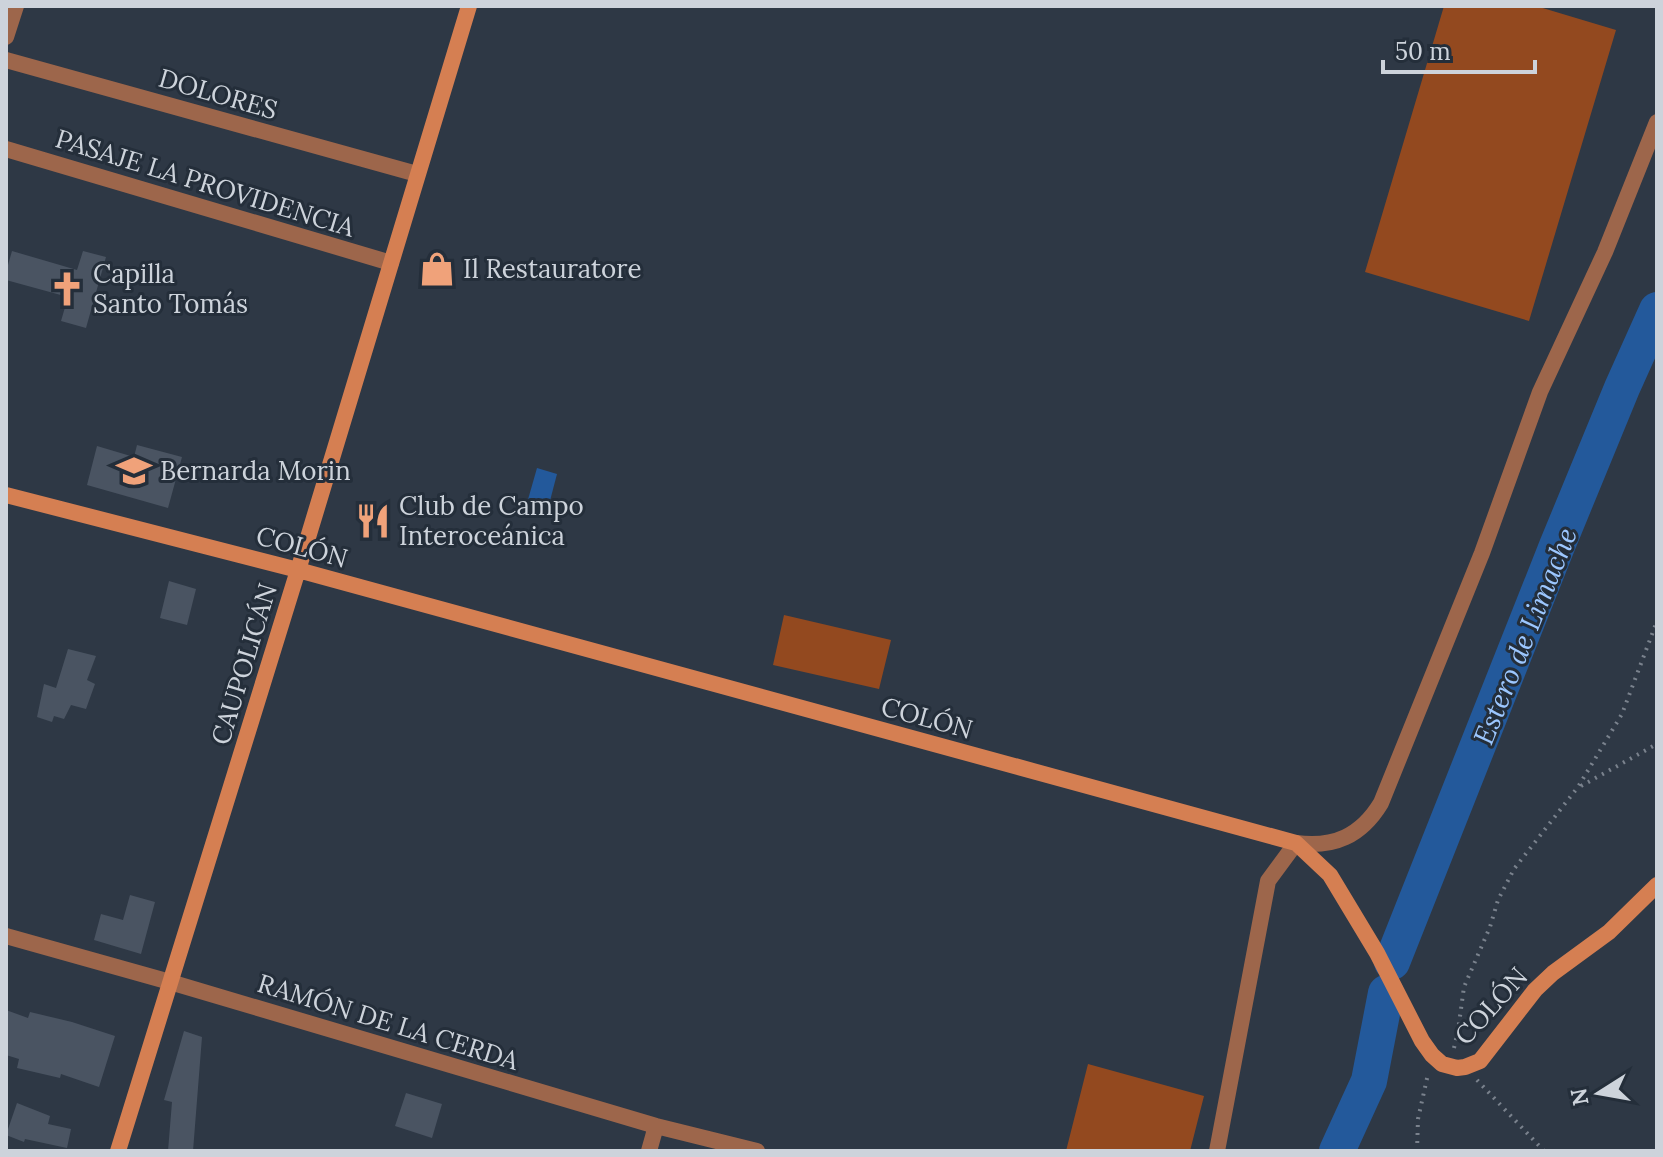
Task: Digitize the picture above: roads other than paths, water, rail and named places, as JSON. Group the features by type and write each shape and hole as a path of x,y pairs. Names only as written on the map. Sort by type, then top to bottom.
{"street":[{"path":"6,37 16,6"},
{"name":"CAUPOLICÁN","path":"118,1151 469,6"},
{"name":"DOLORES","path":"6,60 417,174"},
{"path":"1217,1151 1268,881 1296,843 1325,844 1352,834 1364,826 1381,803 1482,553 1540,392 1605,252 1657,122"},
{"name":"PASAJE LA PROVIDENCIA","path":"6,149 391,263"},
{"name":"COLÓN","path":"6,495 298,570 1296,843 1330,875 1377,953 1432,1055 1457,1067 1480,1061 1486,1056 1535,990 1609,932 1657,885"},
{"name":"RAMÓN DE LA CERDA","path":"6,936 656,1126 757,1151"},
{"path":"649,1151 656,1126"}],"water":[{"path":"537,468 557,474 546,516 525,510"}],"waterway":[{"name":"Estero de Limache","path":"1392,962 1557,546 1657,310"},
{"name":"Estero de Limache","path":"1337,1151 1369,1081 1386,993"}],"place":[{"name":"Il Restauratore","path":"437,269"},
{"name":"Capilla Santo Tomás","path":"67,289"},
{"name":"Bernarda Morin","path":"134,471"},
{"name":"Club de Campo Interoceánica","path":"373,521"}]}
